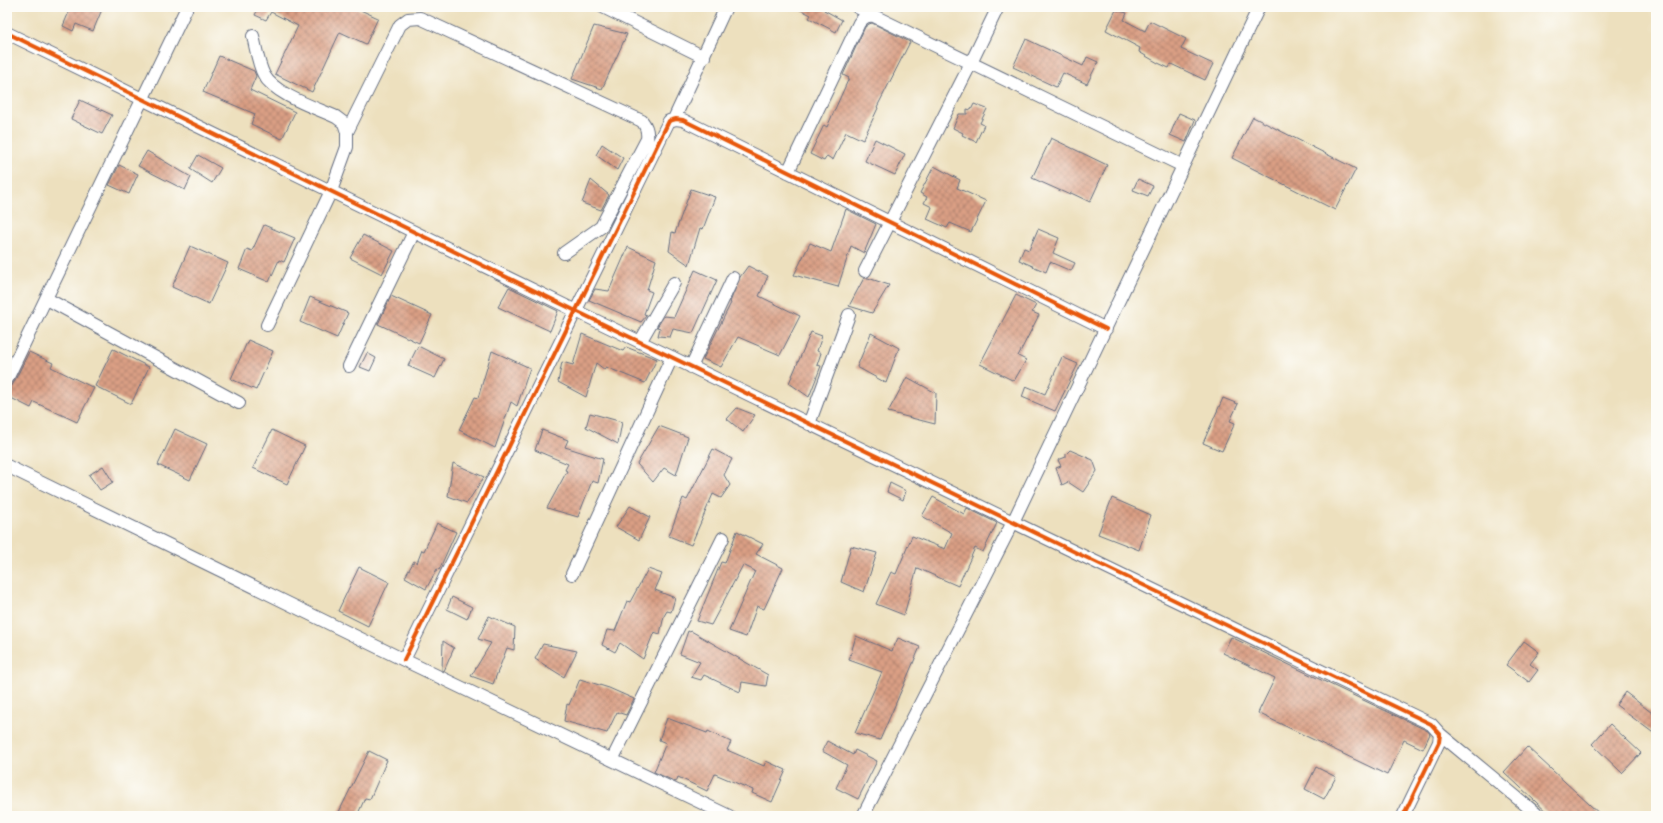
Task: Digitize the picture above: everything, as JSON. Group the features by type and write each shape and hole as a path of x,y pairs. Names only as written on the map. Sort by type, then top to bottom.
{"street":[{"path":"7,380 187,7"},
{"path":"603,7 704,57"},
{"path":"674,119 726,7"},
{"path":"857,7 1184,166"},
{"path":"865,271 972,63 998,7"},
{"path":"863,816 1012,522 1106,329 1259,7"},
{"path":"788,172 859,23 864,17 874,16"},
{"path":"347,132 400,25 408,19 420,18 642,121 646,125 648,132 647,139 601,227 564,253"},
{"path":"7,33 672,358 1432,724 1440,734 1539,816"},
{"path":"253,36 263,73 268,82 277,90 336,117 344,123 347,132 347,146 331,191 267,325"},
{"path":"404,660 576,311 664,128 669,121 674,119 683,120 1106,329"},
{"path":"349,366 414,232"},
{"path":"691,367 733,278"},
{"path":"640,342 674,283"},
{"path":"47,299 239,403"},
{"path":"809,424 849,315"},
{"path":"572,574 672,358"},
{"path":"7,466 404,660 729,816"},
{"path":"612,760 723,538"},
{"path":"1403,816 1436,749 1440,734"}],"building":[{"path":"71,7 103,7 93,31 76,24 73,31 63,26"},
{"path":"259,7 354,7 378,18 366,44 340,32 312,92 275,74 298,26 271,12 266,20 255,15"},
{"path":"795,7 826,7 824,10 842,20 836,32 809,18 811,15"},
{"path":"1116,10 1127,13 1124,20 1145,31 1150,21 1186,39 1181,49 1213,64 1205,80 1171,64 1169,68 1158,63 1139,52 1140,48 1106,30"},
{"path":"872,23 910,42 877,107 878,108 863,140 846,132 833,160 827,156 824,161 810,154 824,125 827,127 849,78 843,75 865,27"},
{"path":"594,26 627,34 602,89 572,79"},
{"path":"1026,39 1083,66 1087,57 1098,62 1087,84 1063,73 1056,87 1013,67"},
{"path":"219,56 254,71 256,76 250,90 295,112 282,139 251,124 255,114 203,92"},
{"path":"80,100 112,115 102,134 71,119"},
{"path":"974,104 987,109 980,123 984,125 976,142 962,135 963,133 953,128 959,114 967,114 967,109 971,110"},
{"path":"1179,113 1195,120 1186,142 1170,135"},
{"path":"1253,117 1356,169 1335,210 1232,158"},
{"path":"1051,138 1107,165 1090,202 1032,178"},
{"path":"875,139 905,154 895,175 865,161"},
{"path":"602,144 623,158 617,170 596,155"},
{"path":"147,151 191,177 185,190 138,166"},
{"path":"198,155 221,168 212,183 190,169"},
{"path":"119,165 138,174 129,194 109,185"},
{"path":"934,166 960,180 957,188 986,201 971,232 950,223 947,228 927,219 932,207 924,203 927,197 920,193"},
{"path":"1138,179 1153,186 1148,196 1133,190"},
{"path":"591,180 609,195 601,210 582,203"},
{"path":"691,189 715,197 703,229 700,228 689,265 669,251 672,232 675,233"},
{"path":"846,209 876,224 864,253 851,246 838,287 794,275 810,243 831,252"},
{"path":"264,225 295,238 284,262 279,260 269,282 239,269 247,249 252,251"},
{"path":"1038,229 1059,238 1053,253 1075,263 1071,271 1050,262 1046,272 1019,260 1024,248 1029,250"},
{"path":"363,235 394,251 382,274 350,258"},
{"path":"190,246 228,263 209,304 172,287"},
{"path":"628,247 656,260 647,290 652,292 644,314 647,315 641,322 589,300 595,289 609,291"},
{"path":"748,266 768,276 759,296 800,316 780,355 738,337 721,367 703,359 731,303 730,302 740,277"},
{"path":"695,270 717,280 693,333 673,329 670,337 658,336 660,328 657,327 664,316 674,317"},
{"path":"864,278 889,285 872,313 849,306"},
{"path":"509,287 558,311 550,331 498,307"},
{"path":"1016,295 1036,305 1032,312 1039,315 1018,356 1026,360 1014,381 980,364"},
{"path":"391,296 432,315 419,343 378,324"},
{"path":"310,297 348,313 337,338 300,322"},
{"path":"811,332 822,336 817,351 821,353 817,365 821,366 809,397 789,383"},
{"path":"871,333 899,348 886,383 857,367"},
{"path":"582,334 623,351 626,347 657,359 645,383 606,367 605,370 596,363 586,397 558,382 562,362 573,365"},
{"path":"248,340 273,351 256,390 231,379"},
{"path":"418,346 444,359 435,378 408,366"},
{"path":"113,349 149,367 131,404 95,386"},
{"path":"492,351 530,368 517,406 511,402 495,448 459,430 475,397 478,398"},
{"path":"29,352 53,363 51,367 94,388 77,422 34,402 31,408 7,396"},
{"path":"367,353 376,358 370,371 360,367"},
{"path":"1062,357 1078,364 1055,411 1022,397 1026,386 1045,394"},
{"path":"907,377 936,393 935,424 888,412"},
{"path":"1223,398 1238,404 1230,421 1235,423 1222,451 1203,443"},
{"path":"737,408 755,415 743,432 727,419"},
{"path":"590,413 622,422 618,444 586,427"},
{"path":"659,426 688,437 676,475 664,468 653,482 637,464"},
{"path":"175,429 207,444 190,480 158,465"},
{"path":"272,430 305,446 287,484 253,468"},
{"path":"542,430 568,440 565,447 603,459 598,483 592,481 578,517 547,508 567,471 565,470 568,464 535,450"},
{"path":"713,449 732,459 724,475 730,485 721,498 713,494 691,545 669,536 683,498 687,500"},
{"path":"1070,450 1093,460 1097,471 1083,492 1068,482 1062,485 1056,468 1061,466 1058,460 1066,457 1066,454"},
{"path":"453,463 484,477 467,503 448,496"},
{"path":"103,466 113,482 100,490 89,475"},
{"path":"890,483 906,491 903,500 887,492"},
{"path":"933,497 964,514 967,508 997,523 983,552 975,548 958,586 917,568 904,615 876,604 891,572 896,574 912,536 945,549 952,533 922,516"},
{"path":"1112,498 1151,515 1139,550 1098,534"},
{"path":"630,506 650,517 639,540 616,527"},
{"path":"437,523 456,532 439,570 437,569 426,589 405,577 414,561 417,563 422,550 424,551"},
{"path":"737,531 763,544 756,554 783,568 764,609 757,606 746,637 729,631 755,571 743,565 711,625 697,621 721,562 725,563"},
{"path":"851,546 877,553 864,592 841,582"},
{"path":"359,567 389,582 368,626 338,611"},
{"path":"648,569 662,574 655,590 675,598 671,612 667,611 664,616 660,634 654,632 643,659 620,643 615,652 602,645 607,630 615,631 627,601 630,602"},
{"path":"452,597 472,607 467,619 447,609"},
{"path":"489,616 515,627 514,650 507,648 493,684 471,676 491,643 478,639"},
{"path":"688,631 691,631 768,675 766,686 742,682 740,692 704,675 701,680 691,677 700,662 680,654"},
{"path":"856,636 892,651 898,638 920,647 880,740 855,733 882,672 849,660"},
{"path":"1231,637 1428,731 1430,734 1423,749 1404,740 1387,775 1258,713 1275,678 1223,653"},
{"path":"443,641 454,648 444,671 442,670"},
{"path":"1524,641 1539,652 1530,664 1538,670 1529,682 1506,665"},
{"path":"543,644 577,651 564,677 535,659"},
{"path":"580,679 609,688 634,699 626,715 617,712 607,733 564,721 567,704 569,705"},
{"path":"1625,692 1656,716 1656,735 1616,705"},
{"path":"667,718 707,733 708,731 731,742 727,750 764,766 766,761 786,770 772,802 752,793 753,790 715,774 707,791 678,777 676,782 654,772 666,743 659,740"},
{"path":"1610,724 1641,753 1622,773 1592,744"},
{"path":"827,741 853,755 855,750 877,761 858,799 836,788 847,765 822,751"},
{"path":"1527,747 1602,816 1551,816 1504,772"},
{"path":"369,751 387,760 370,799 365,798 357,816 337,816"},
{"path":"1316,767 1336,777 1324,799 1305,789"}],"cycle path":[{"path":"7,33 576,311 1431,724 1440,734 1439,742 1403,816"},
{"path":"404,660 669,121 676,119 683,120 1106,329"}]}
